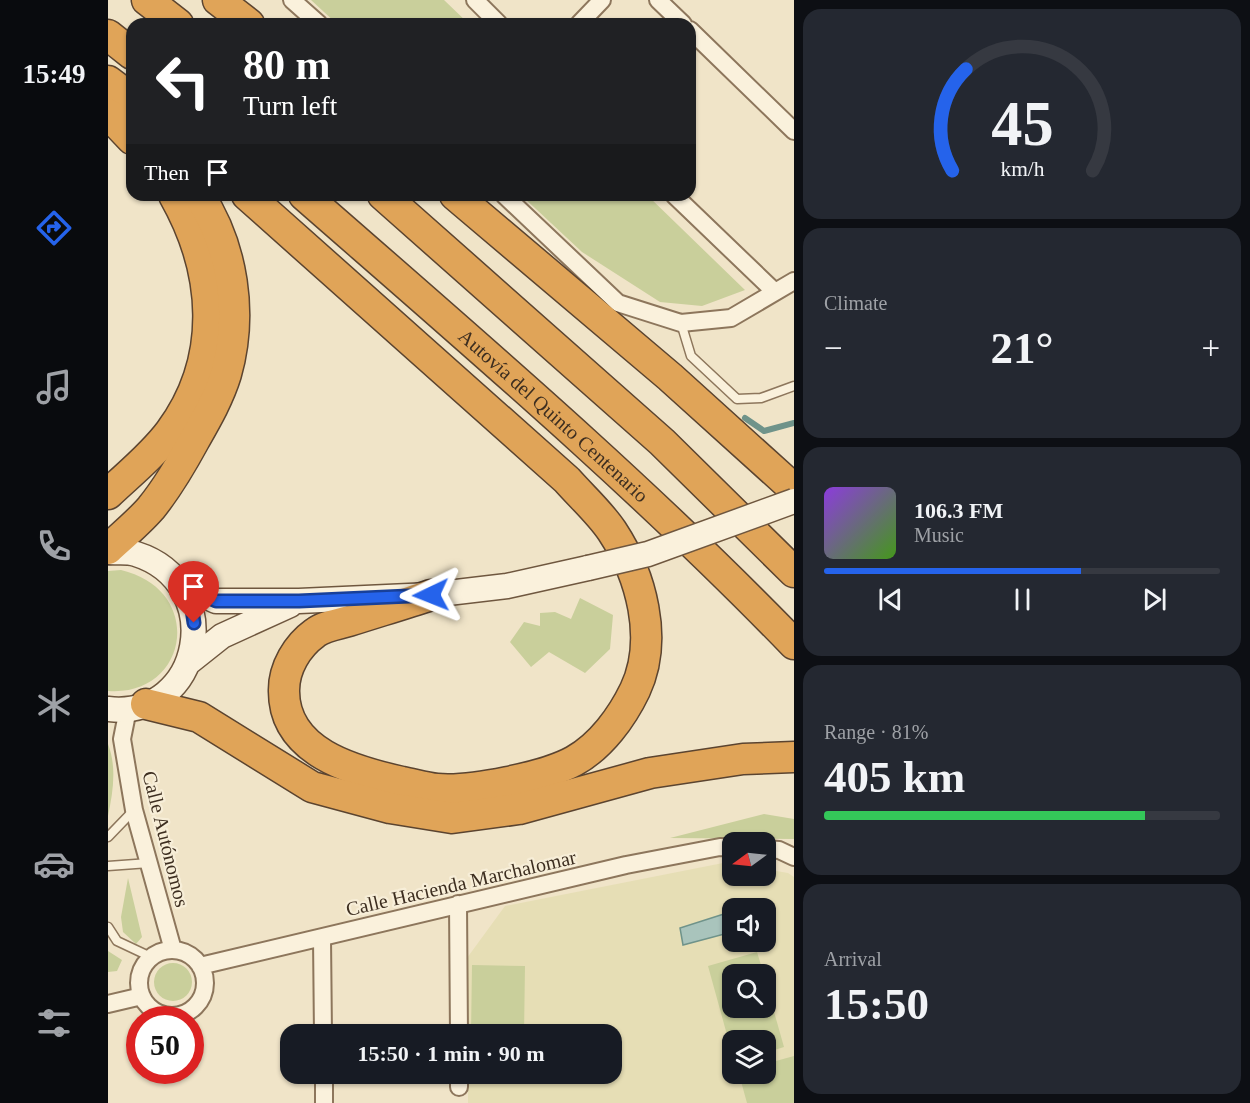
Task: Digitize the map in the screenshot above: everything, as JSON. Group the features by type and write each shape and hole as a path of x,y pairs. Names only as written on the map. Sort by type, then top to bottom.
{"highway":[{"path":"147,0 170,18"},
{"path":"218,0 241,18"},
{"path":"108,35 126,49"},
{"path":"108,81 126,94"},
{"path":"108,95 126,110"},
{"path":"108,114 126,133"},
{"path":"108,494 150,456 170,431 188,402 200,374 209,331 210,300 201,253 177,201"},
{"path":"108,551 150,508 178,470 213,407 226,374 235,331 231,276 216,220 203,201"},
{"path":"254,201 567,480 610,529 628,558 639,589 647,635 641,677 625,711 599,740 575,760 548,772 493,784 438,790 370,775 340,764 300,737 291,722 284,702 284,678 302,645 317,631 431,595"},
{"name":"Autovía del Quinto Centenario","path":"311,201 537,400 724,572 794,644"},
{"path":"390,201 662,441 794,572"},
{"path":"462,201 670,377 794,489"},
{"path":"122,710 199,717 312,787 390,808 452,818 519,809 650,773 743,759 794,757"}],"main road":[{"path":"181,585 216,601 299,601 431,595 507,586 588,568 678,544 794,501"},
{"path":"108,551 134,553 160,564 181,585 192,609 195,636 188,663"},
{"path":"122,710 171,687 188,663 222,636 299,601"}],"street":[{"path":"292,0 312,18"},
{"path":"475,0 493,18"},
{"path":"585,18 602,0"},
{"path":"658,0 677,18"},
{"path":"696,36 794,131"},
{"path":"510,201 618,303 681,323 730,318 794,281"},
{"path":"680,201 775,292"},
{"name":"Calle Autónomos","path":"122,710 122,739 134,810 173,950"},
{"name":"Calle Hacienda Marchalomar","path":"200,966 626,865 722,847"},
{"path":"776,850 794,857"},
{"path":"458,904 459,1024"},
{"path":"322,938 323,1024"},
{"path":"151,1006 142,996 140,975 151,957 173,950 193,957 200,966 205,987 196,1006"},
{"path":"108,1004 142,996"},
{"path":"324,1084 324,1103"}],"lane":[{"path":"681,323 691,356 737,399 761,398 794,386"},
{"path":"108,837 134,810"},
{"path":"108,866 148,863"},
{"path":"108,927 117,941 151,957"}],"shaded area":[{"path":"722,863 722,886 776,886 776,871 788,873 794,877 794,1103 468,1103 468,1084 622,1084 622,1024 468,1024 467,958 505,906"}],"green space":[{"path":"311,0 444,0 463,18 330,18"},
{"path":"527,201 653,201 745,290 702,306 660,302 582,252"},
{"path":"121,570 148,581 166,598 176,619 177,640 170,661 156,677 135,688 108,691 108,571"},
{"path":"580,598 613,615 610,649 585,673 549,652 531,667 510,642 524,622 540,626 540,613 555,612 571,619"},
{"path":"108,744 113,771 113,789 108,816"},
{"path":"764,814 794,819 794,839 776,839 776,832 722,832 722,838 670,838"},
{"path":"128,878 142,937 136,944 123,932 121,917"},
{"path":"108,951 122,960 117,971 108,972"},
{"path":"757,952 761,964 722,964 722,1017 708,966"},
{"path":"173,963 186,969 192,982 186,995 173,1001 160,995 154,982 160,969"},
{"path":"472,965 525,966 524,1024 471,1024"},
{"path":"722,1018 776,1018 784,1047 776,1050 776,1030 726,1030"},
{"path":"794,1056 794,1103 747,1103 742,1084 776,1084 776,1061"}],"water":[{"path":"722,915 722,935 683,945 680,928"}],"waterway":[{"path":"745,418 764,431 794,423"}],"route":[{"path":"194,623 192,609 181,585 216,601 299,601 431,595"}]}
